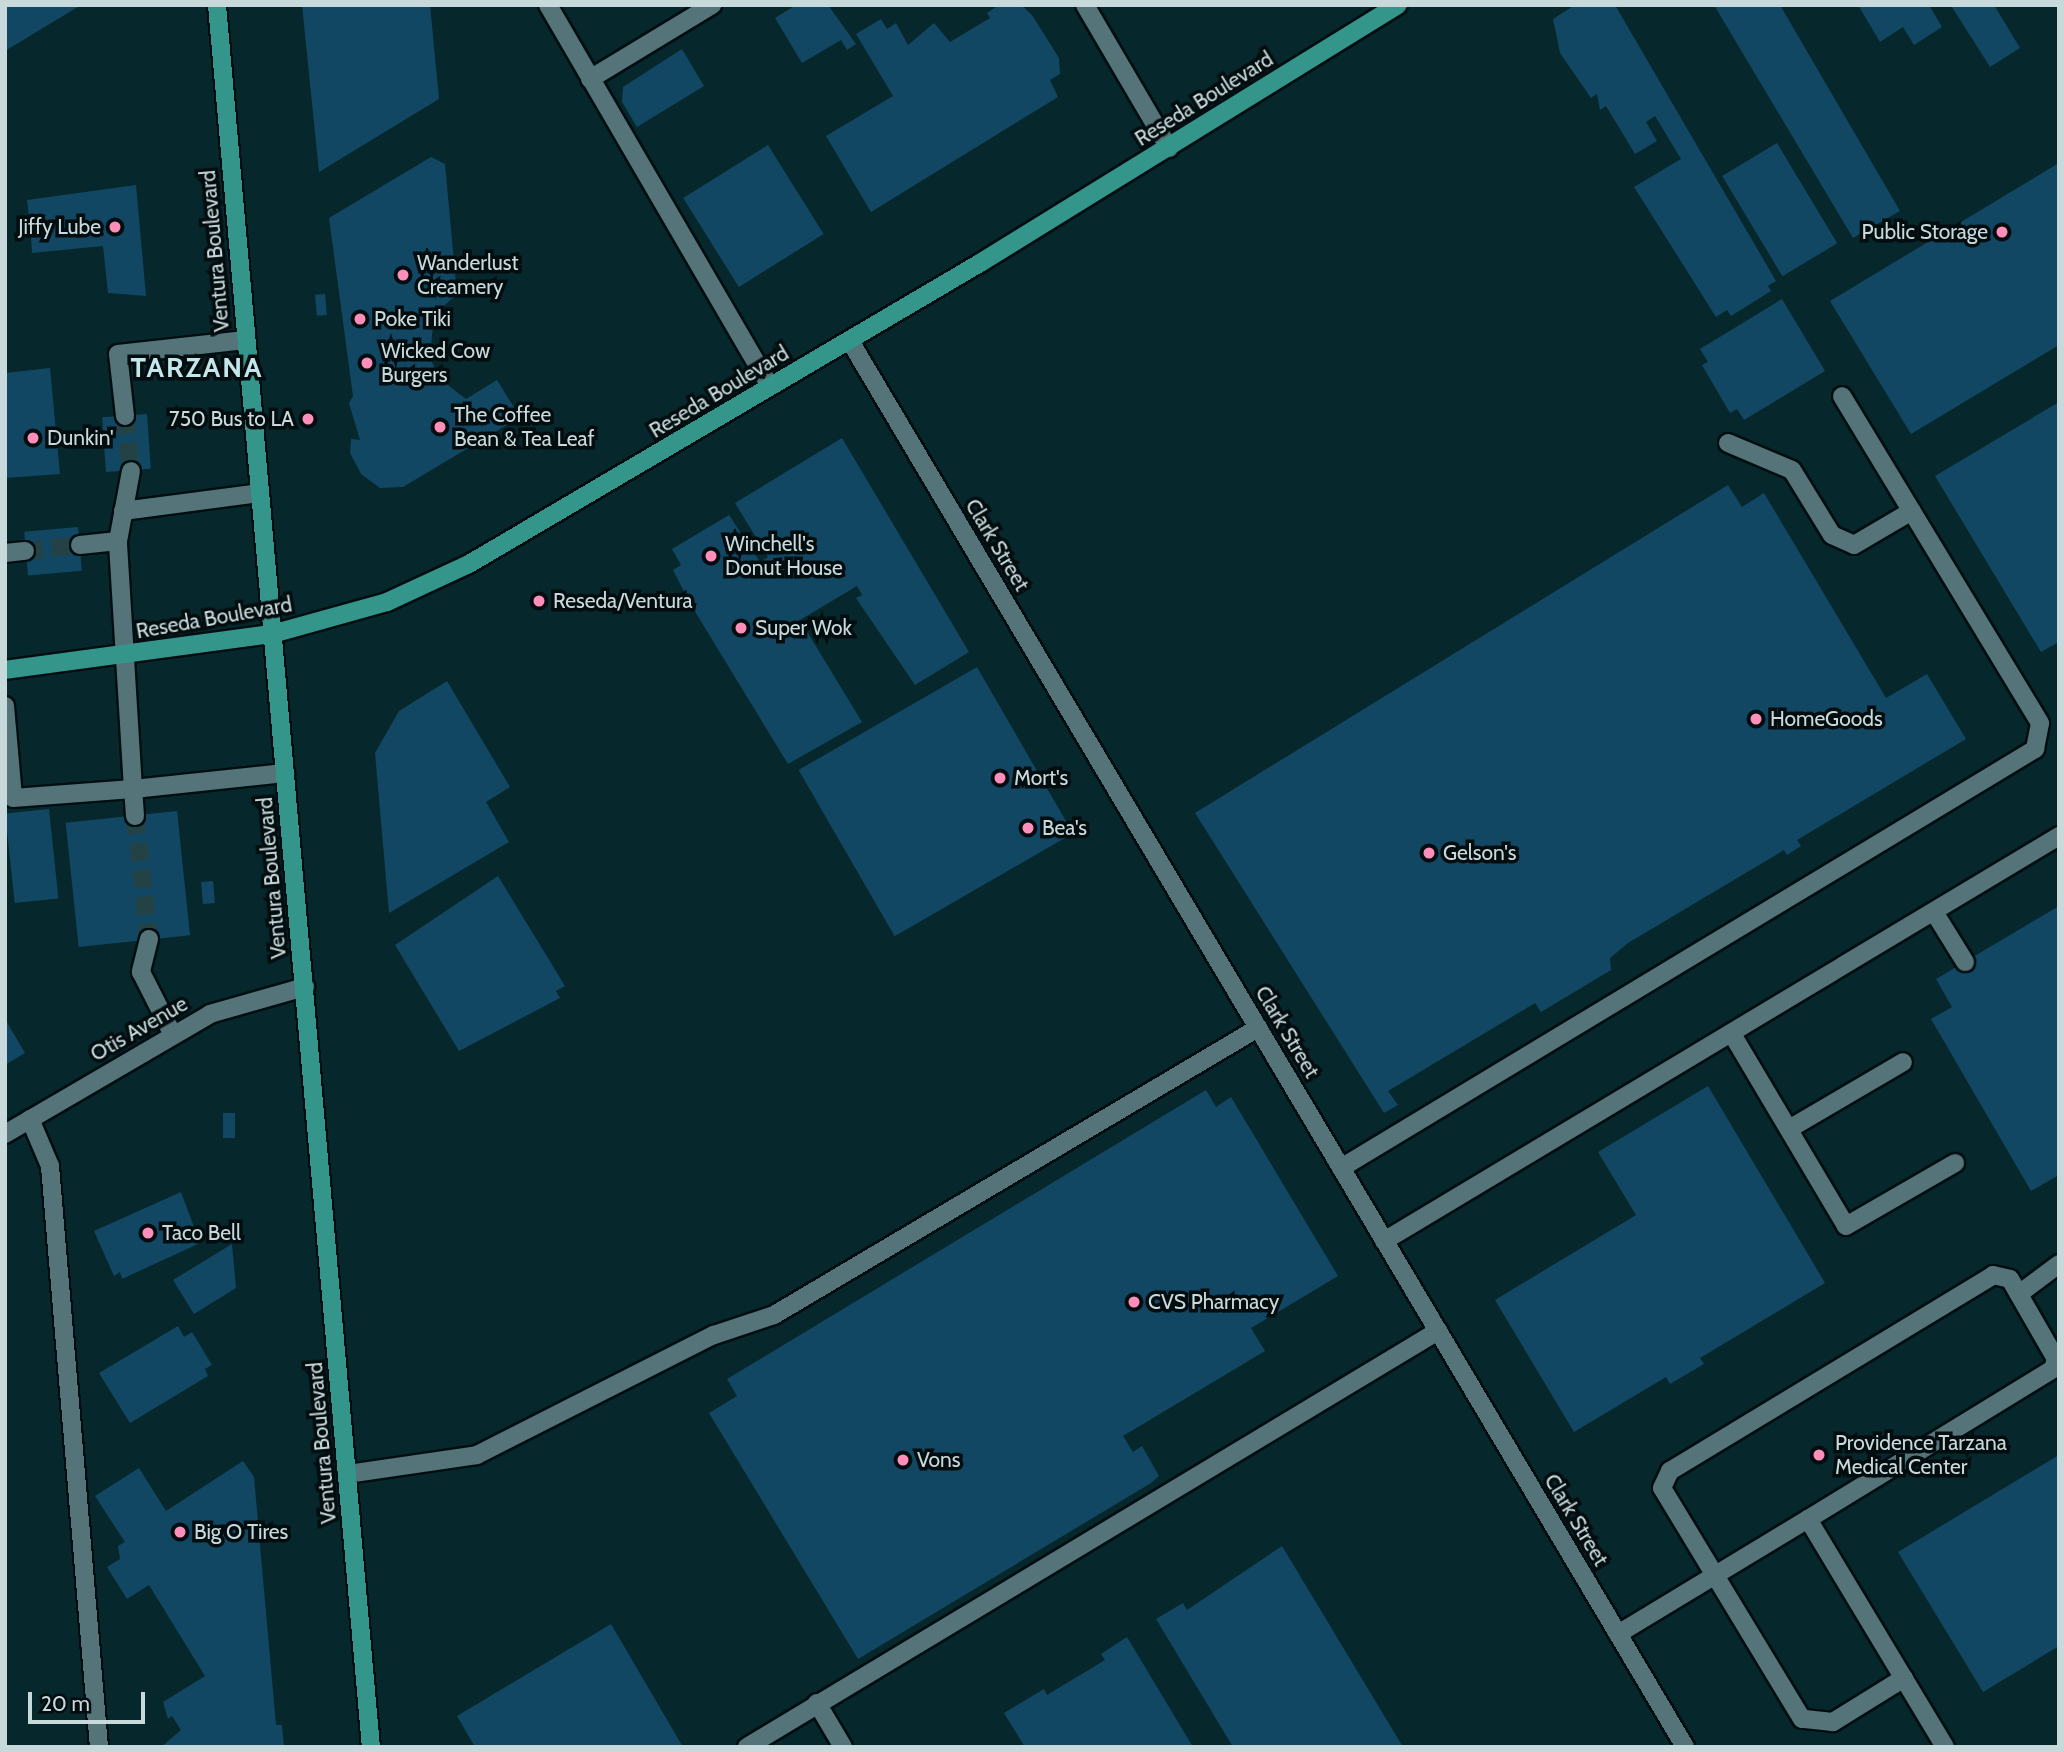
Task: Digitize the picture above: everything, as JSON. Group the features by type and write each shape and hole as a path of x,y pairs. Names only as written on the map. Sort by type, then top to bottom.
{"main road":[{"name":"Ventura Boulevard","path":"217,5 371,1747"},
{"name":"Reseda Boulevard","path":"5,670 121,657 272,634 387,602 469,564 850,341 1169,148 1398,5"}],"street":[{"path":"548,5 770,386"},
{"path":"590,79 712,5"},
{"path":"1085,5 1169,148"},
{"path":"125,416 118,354 245,340"},
{"name":"Clark Street","path":"850,341 1685,1747"},
{"path":"1341,1168 2035,749 2040,723 1842,396"},
{"path":"1728,443 1792,470 1832,535 1854,544 1912,511"},
{"path":"131,471 118,541 121,657 135,816"},
{"path":"123,511 259,493"},
{"path":"80,545 118,541"},
{"path":"5,553 25,551"},
{"path":"5,706 13,798 285,773"},
{"path":"1384,1241 2059,836"},
{"path":"1934,912 1965,962"},
{"path":"149,939 141,972 173,1035"},
{"name":"Otis Avenue","path":"7,1129 30,1119 220,1009 305,987"},
{"path":"347,1474 477,1455 714,1335 774,1315 1258,1028"},
{"path":"1732,1034 1846,1226 1955,1163"},
{"path":"1789,1129 1903,1062"},
{"path":"30,1119 51,1166 99,1747"},
{"path":"2019,1294 2059,1264"},
{"path":"1618,1634 1715,1575 1808,1519 2053,1369 2056,1359 2010,1279 1993,1275 1670,1471 1662,1488 1715,1575 1802,1719 1833,1722 1904,1678"},
{"path":"747,1747 1438,1331"},
{"path":"1808,1519 1945,1747"},
{"path":"817,1703 843,1747"}],"building":[{"path":"5,5 81,5 5,51"},
{"path":"302,5 430,5 439,99 319,172"},
{"path":"796,5 828,5 856,44 847,50 841,40 802,63 775,18"},
{"path":"999,5 1021,5 1032,15 1059,58 1060,74 1050,80 1058,97 871,212 826,136 893,96 856,34 881,19 887,29 896,23 908,45 934,23 950,42 990,18 987,13"},
{"path":"1575,5 1615,5 1776,281 1768,286 1771,291 1731,316 1727,310 1716,317 1634,187 1681,159 1655,116 1646,122 1657,141 1635,154 1606,106 1600,110 1597,94 1591,98 1560,53 1553,19"},
{"path":"1714,5 1780,5 1900,211 1853,238"},
{"path":"1858,5 1929,5 1942,27 1914,45 1903,27 1880,42"},
{"path":"1994,5 2020,48 1990,67 1952,7"},
{"path":"682,49 704,86 637,127 622,102 623,87"},
{"path":"1777,143 1837,243 1782,276 1722,176"},
{"path":"768,145 824,234 739,287 683,198"},
{"path":"431,157 445,164 457,294 434,315 430,358 440,379 466,399 497,380 520,417 403,487 380,488 361,474 350,453 351,439 360,440 349,403 353,396 329,218"},
{"name":"Public Storage","path":"2059,163 2059,345 1911,434 1830,301"},
{"path":"136,185 146,296 108,293 103,246 32,253 31,236 18,238 17,217 29,216 27,200"},
{"path":"325,294 327,315 317,316 315,295"},
{"path":"1782,299 1825,371 1744,420 1737,409 1730,413 1702,365 1708,362 1700,349"},
{"path":"50,368 60,474 5,478 5,373"},
{"path":"2059,402 2059,642 2041,652 1935,476"},
{"path":"147,414 151,469 106,472 102,417"},
{"path":"842,438 969,652 915,685 856,598 862,595 857,586 800,620 862,722 788,764 691,605 673,570 681,565 672,549 729,515 760,562 768,557 735,503"},
{"path":"1728,485 1742,507 1764,493 1886,698 1927,674 1966,739 1797,840 1801,846 1787,855 1784,850 1628,943 1610,958 1611,970 1541,1012 1535,1003 1388,1091 1398,1105 1384,1113 1195,813"},
{"path":"78,527 82,571 28,576 24,532"},
{"path":"977,667 1073,833 895,936 799,770"},
{"path":"447,681 510,787 486,802 509,842 389,913 375,753 399,711"},
{"path":"49,809 58,899 15,903 5,814"},
{"path":"177,811 190,935 79,947 66,823"},
{"path":"498,876 565,986 556,991 560,998 459,1051 395,945"},
{"path":"213,881 215,903 203,904 201,882"},
{"path":"2059,906 2059,1175 2031,1191 1931,1019 1952,1007 1936,979"},
{"path":"5,1019 25,1053 5,1065"},
{"path":"1708,1086 1825,1283 1700,1358 1704,1364 1670,1384 1666,1377 1574,1432 1495,1300 1636,1215 1598,1152"},
{"path":"1206,1090 1216,1107 1231,1097 1338,1276 1251,1328 1265,1351 1123,1436 1133,1452 1142,1446 1159,1476 1151,1483 858,1659 709,1413 737,1396 727,1379"},
{"path":"223,1113 235,1113 235,1138 223,1138"},
{"name":"Taco Bell","path":"181,1192 200,1243 122,1279 120,1272 114,1276 94,1231"},
{"path":"232,1244 236,1288 194,1314 173,1280"},
{"path":"178,1326 184,1337 192,1332 212,1365 205,1369 208,1376 130,1423 99,1373"},
{"path":"2059,1455 2059,1646 1983,1692 1898,1552"},
{"path":"243,1461 254,1477 276,1725 282,1725 284,1747 161,1747 181,1730 172,1716 168,1719 163,1702 205,1676 149,1585 127,1599 107,1567 120,1559 118,1546 125,1542 95,1496 139,1468 166,1511"},
{"path":"1282,1546 1403,1747 1233,1747 1156,1619 1183,1603 1187,1610"},
{"path":"611,1624 683,1747 475,1747 457,1716"},
{"path":"1127,1637 1193,1747 1025,1747 1004,1713 1044,1689 1047,1695 1105,1660 1101,1654"}],"tunnel":[{"path":"125,416 131,471"},
{"path":"25,551 80,545"},
{"path":"135,816 149,939"}],"place":[{"name":"Jiffy Lube","path":"115,227"},
{"name":"Public Storage","path":"2002,232"},
{"name":"Wanderlust Creamery","path":"403,275"},
{"name":"Poke Tiki","path":"360,319"},
{"name":"Wicked Cow Burgers","path":"367,363"},
{"name":"750 Bus to LA","path":"308,419"},
{"name":"The Coffee Bean & Tea Leaf","path":"440,427"},
{"name":"Dunkin'","path":"33,438"},
{"name":"Winchell's Donut House","path":"711,556"},
{"name":"Reseda/Ventura","path":"539,601"},
{"name":"Super Wok","path":"741,628"},
{"name":"HomeGoods","path":"1756,719"},
{"name":"Mort's","path":"1000,778"},
{"name":"Bea's","path":"1028,828"},
{"name":"Gelson's","path":"1429,853"},
{"name":"Taco Bell","path":"148,1233"},
{"name":"CVS Pharmacy","path":"1134,1302"},
{"name":"Providence Tarzana Medical Center","path":"1819,1455"},
{"name":"Vons","path":"903,1460"},
{"name":"Big O Tires","path":"180,1532"}],"district":[{"name":"TARZANA","path":"197,367"}]}
